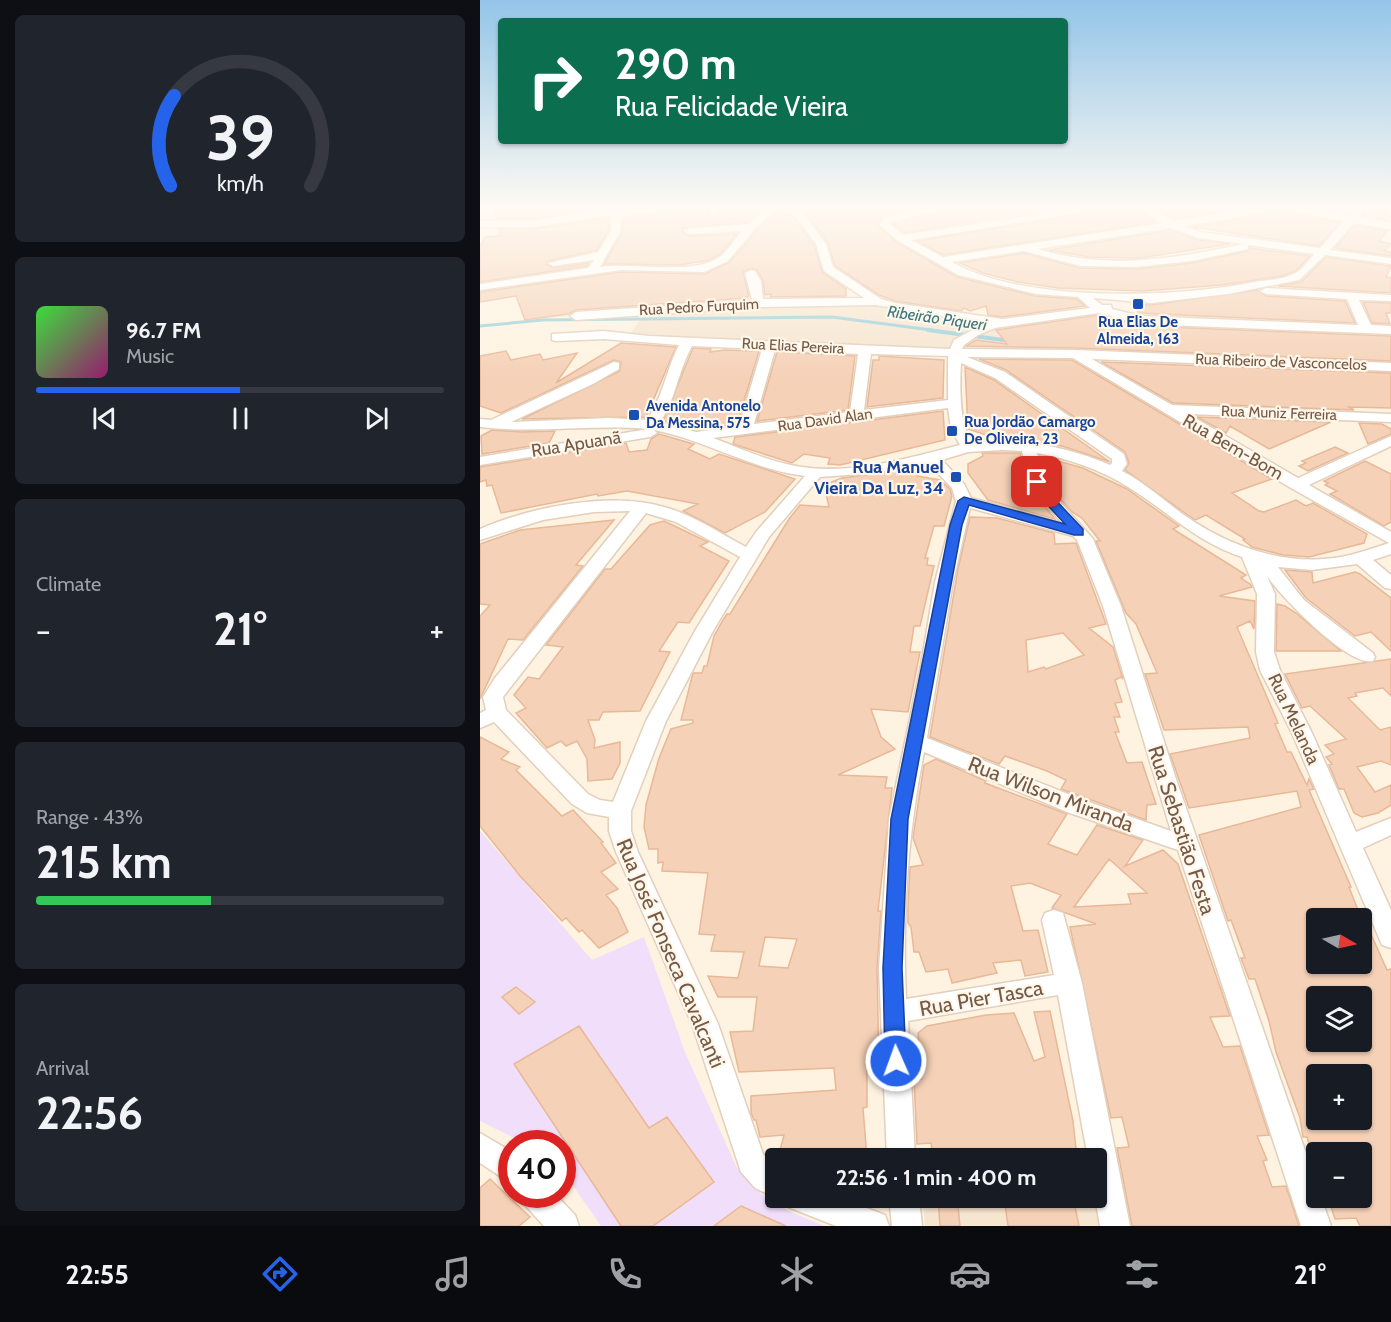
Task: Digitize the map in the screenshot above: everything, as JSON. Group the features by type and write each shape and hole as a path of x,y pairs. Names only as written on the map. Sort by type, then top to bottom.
{"street":[{"path":"593,270 596,264"},
{"path":"480,287 628,266 672,271 700,270 713,264"},
{"path":"826,264 833,275 877,301"},
{"path":"948,264 991,282 1083,296 1142,299 1240,289 1295,278 1310,264"},
{"path":"751,273 755,281 758,303"},
{"path":"1240,289 1391,298"},
{"path":"1083,296 1100,310 1128,318 1391,330"},
{"path":"1352,297 1366,330"},
{"path":"971,447 960,435 955,403 954,355 955,348 964,338 996,324 1100,310 1142,299"},
{"name":"Rua Pedro Furquim","path":"576,316 683,304 877,301 996,324"},
{"name":"Rua Elias Pereira","path":"556,337 604,335 632,339 954,355 1000,375 1103,446 1120,461 1113,471"},
{"path":"651,425 665,405 677,361 688,341"},
{"path":"746,430 770,345"},
{"path":"856,416 865,350"},
{"name":"Rua Ribeiro de Vasconcelos","path":"954,355 1075,354 1391,367"},
{"name":"Rua Bem-Bom","path":"1075,354 1391,539"},
{"path":"486,424 588,381 614,366"},
{"name":"Rua David Alan","path":"695,436 955,403"},
{"name":"Rua Muniz Ferreira","path":"1166,409 1391,418"},
{"path":"486,424 651,425 695,436 776,465 816,473 932,458 971,447 1028,448 1060,453 1113,471 1157,499 1186,523 1212,539 1258,558 1328,565 1363,560 1391,548"},
{"name":"Rua Apuanã","path":"480,461 673,429"},
{"path":"1296,485 1391,440"},
{"name":"Rua Sebastião Festa","path":"1028,448 1039,488 1088,546 1112,606 1148,729 1316,1226"},
{"path":"901,1148 892,958 900,819 944,582 964,501 959,487 932,458"},
{"name":"Rua José Fonseca Cavalcanti","path":"765,1178 751,1162 705,1024 627,852 620,831 620,811 656,721 749,555 762,535 816,473"},
{"path":"964,501 1078,532"},
{"path":"480,536 531,518 598,507 642,507 670,514 749,555"},
{"path":"620,811 595,807 580,799 489,717 493,697 502,682 642,507"},
{"path":"1258,558 1302,610 1365,657"},
{"name":"Rua Melanda","path":"1258,558 1266,594 1265,652 1270,670 1302,733 1391,938"},
{"path":"1363,560 1391,584"},
{"name":"Rua Wilson Miranda","path":"915,741 1075,806 1188,845"},
{"path":"1350,844 1391,826"},
{"path":"1054,920 1069,983 1115,1226"},
{"name":"Rua Pier Tasca","path":"894,1012 1069,983"},
{"path":"480,1146 498,1160"},
{"path":"548,1208 564,1226"},
{"path":"827,1208 874,1226"},
{"path":"905,1208 907,1226"}],"shaded area":[{"path":"796,305 871,305 980,320 999,325 1094,315 1173,327 1391,333 1391,365 628,338 641,318 572,319"},
{"path":"480,831 592,960 644,937 685,1052 736,1166 765,1197 765,1208 784,1208 824,1226 601,1226 576,1190 576,1130 498,1130 480,1121"},
{"path":"924,1208 1098,1208 1102,1226 925,1226"}],"building":[{"path":"480,264 546,264 553,268 588,264 587,266 480,282"},
{"path":"620,264 685,264 680,265"},
{"path":"725,264 820,264 822,272 846,289 846,296 770,297 771,294 765,295 763,280 757,270 752,268 743,272 749,296 745,298 576,310 569,314 525,320 516,296 480,302 480,292 621,272 705,274"},
{"path":"834,264 935,264 957,277 1035,296 1077,299 1085,306 1002,317 988,315 986,306 970,311 964,308 961,311 895,301 879,295"},
{"path":"963,264 1065,264 1079,268 1136,269 1181,264 1302,264 1297,270 1282,276 1222,285 1143,291 1058,288 1018,282 983,273"},
{"path":"1319,264 1391,266 1386,277 1391,278 1391,293 1278,286 1301,282"},
{"path":"1258,290 1266,296 1345,301 1355,323 1138,313 1138,304 1151,305"},
{"path":"1363,302 1391,303 1391,313 1386,313 1390,324 1372,323"},
{"path":"1099,315 1141,326 1391,336 1391,361 1075,348 966,346 976,340 1007,344 996,330"},
{"path":"621,343 676,347 646,417 522,419 620,371 621,362 614,360 501,413 480,406 480,356 506,351 511,360 540,354 543,360 577,353 556,383"},
{"path":"693,348 711,349 710,352 759,351 737,424 696,430 663,421"},
{"path":"777,352 855,356 848,410 757,421"},
{"path":"879,356 944,360 943,398 867,407 873,360 879,360"},
{"path":"979,359 1072,360 1272,479 1232,493 1259,511 1264,512 1296,500 1306,506 1313,503 1367,534 1364,543 1309,557 1283,555 1252,547 1243,540 1245,539 1206,515 1195,520 1125,470 1129,463 1125,452 1006,370"},
{"path":"1101,362 1391,373 1391,408 1349,407 1354,410 1173,403"},
{"path":"965,367 994,380 1110,462 1062,446 998,439 968,429"},
{"path":"943,411 945,440 840,465 828,464 830,458 804,454 792,463 733,444 735,437"},
{"path":"1197,417 1331,422 1269,449 1230,426 1226,433"},
{"path":"1359,423 1382,424 1391,429 1391,434 1368,444"},
{"path":"492,430 555,431 549,443 482,454 481,436"},
{"path":"659,434 694,444 688,449 710,459 719,454 795,479 765,512 725,533 683,511 698,504 627,491 598,496 597,494 501,513 492,485 487,486 486,480 480,482 480,467 626,443 629,452 647,450 651,439"},
{"path":"1335,447 1348,453 1308,471 1299,466 1306,463 1302,461"},
{"path":"982,453 1020,453 1029,488 1055,519 988,500 968,473 968,464 983,456"},
{"path":"1040,456 1083,468 1127,489 1179,526 1173,529 1246,575 1241,578 1252,587 1219,596 1255,601 1254,629 1250,621 1237,627 1278,723 1275,724 1287,752 1291,752 1307,785 1309,779 1314,789 1309,790 1351,887 1349,887 1357,908 1306,908 1306,974 1372,974 1372,936 1387,970 1391,969 1391,1226 1360,1226 1356,1218 1335,1219 1332,1208 1372,1208 1372,1142 1308,1142 1307,1137 1303,1137 1300,1118 1276,1052 1269,1021 1255,979 1249,979 1241,958 1245,958 1231,920 1228,921 1199,835 1301,807 1297,791 1189,808 1170,754 1250,738 1248,727 1164,730 1145,674 1157,673 1136,624 1126,613 1096,541 1100,541 1082,518 1072,512 1048,485"},
{"path":"1365,461 1391,474 1391,522 1384,526 1330,494 1337,491 1325,485 1328,483 1324,481"},
{"path":"911,469 921,471 917,476 940,480 950,489 952,496 944,526 934,526 925,558 928,558 927,565 934,566 920,626 914,626 910,652 920,652 908,712 871,709 881,737 895,749 838,775 887,777 885,788 892,788 878,911 881,911 877,968 879,1067 867,1068 867,1107 863,1108 866,1148 781,1148 784,1135 760,1137 756,1120 751,1113 751,1096 836,1090 834,1068 739,1072 730,1032 753,1031 757,997 718,997 708,976 738,978 744,952 711,951 715,935 699,934 708,873 662,871 663,862 658,863 658,849 649,849 644,827 646,805 659,758 671,729 693,723 693,720 681,720 693,673 702,673 704,666 707,666 714,636 723,620 727,614 730,614 800,505 829,507 824,485 842,478","holes":["765,937 797,939 788,968 759,966"]},
{"path":"970,517 997,518 1054,533 1055,544 1076,543 1106,624 1089,628 1113,647 1123,679 1121,677 1115,680 1122,702 1115,703 1120,717 1114,717 1119,732 1115,732 1127,763 1142,762 1156,804 1147,805 1146,820 1061,789 1066,780 1047,771 1005,756 999,764 930,737 958,569","holes":["1063,633 1084,655 1046,669 1044,667 1028,672 1026,640"]},
{"path":"614,520 576,565 583,566 523,640 508,639 480,699 480,616 490,605 480,604 480,544 520,530"},
{"path":"664,521 708,542 700,546 729,561 689,623 678,622 659,651 670,652 640,711 603,712 599,720 588,720 595,740 594,748 620,742 620,763 612,779 588,781 587,759 577,741 566,746 561,741 547,748 516,713 526,708 514,695 528,677 539,679 563,647 546,645 605,569 611,569 650,525"},
{"path":"1285,570 1312,572 1313,583 1355,572 1360,574 1391,598 1391,651 1371,632 1355,636 1306,598"},
{"path":"1277,604 1296,613 1341,651 1276,651"},
{"path":"1391,659 1391,696 1383,688 1355,693 1357,696 1348,698 1380,730 1391,727 1391,765 1381,761 1357,767 1375,792 1391,785 1391,805 1378,813 1362,817 1354,813 1344,789 1339,789 1329,765 1332,764 1326,757 1334,754 1325,745 1346,739 1310,706 1302,708 1285,674"},
{"path":"480,737 509,752 501,759 520,767 516,770 562,816 573,810 603,842 601,843 616,863 601,872 618,889 606,895 617,908 628,932 599,948 582,930 579,932 566,918 562,921 520,876 480,826"},
{"path":"936,759 986,781 985,783 1067,814 1048,844 1077,855 1097,825 1143,840 1125,866 1163,850 1178,864 1230,1016 1210,1017 1223,1047 1240,1046 1269,1135 1257,1136 1267,1160 1263,1161 1272,1187 1286,1186 1299,1226 1132,1226 1117,1148 1129,1147 1122,1117 1111,1118 1070,927 1096,924 1052,908 1061,895 1030,883 1011,886 1023,931 1038,930 1048,972 1025,976 1021,960 993,963 997,973 952,983 948,969 926,972 919,952 914,952 911,927 908,923 910,867 923,865 913,838 924,765","holes":["1109,859 1147,893 1128,894 1131,904 1074,907"]},
{"path":"516,987 535,1002 519,1014 502,997"},
{"path":"1050,1011 1073,1121 1076,1148 932,1148 931,1143 917,1144 914,1080 922,1079 918,1033 927,1026 986,1015 1014,1013 1034,1061 1045,1057 1034,1012"},
{"path":"579,1026 649,1128 667,1117 714,1182 653,1226 621,1226 576,1158 576,1130 558,1130 514,1064"},
{"path":"490,1179 498,1187 498,1208 521,1208 530,1217 519,1226 480,1226 480,1188"},
{"path":"741,1206 786,1226 714,1226"},
{"path":"939,1208 958,1208 960,1226 940,1226"},
{"path":"1006,1208 1075,1208 1079,1226 1008,1226"}],"waterway":[{"name":"Ribeirão Piqueri","path":"480,326 543,320 832,317 939,331"},
{"name":"Ribeirão Piqueri","path":"928,330 1011,341"}],"place":[{"name":"Rua Elias De Almeida, 163","path":"1138,304"},
{"name":"Avenida Antonelo Da Messina, 575","path":"634,415"},
{"name":"Rua Jordão Camargo De Oliveira, 23","path":"952,431"},
{"name":"Rua Manuel Vieira Da Luz, 34","path":"956,477"}],"route":[{"path":"896,1061 892,968 902,800 931,665 956,525 964,501 1078,532 1074,524 1044,495 1037,482"}]}
